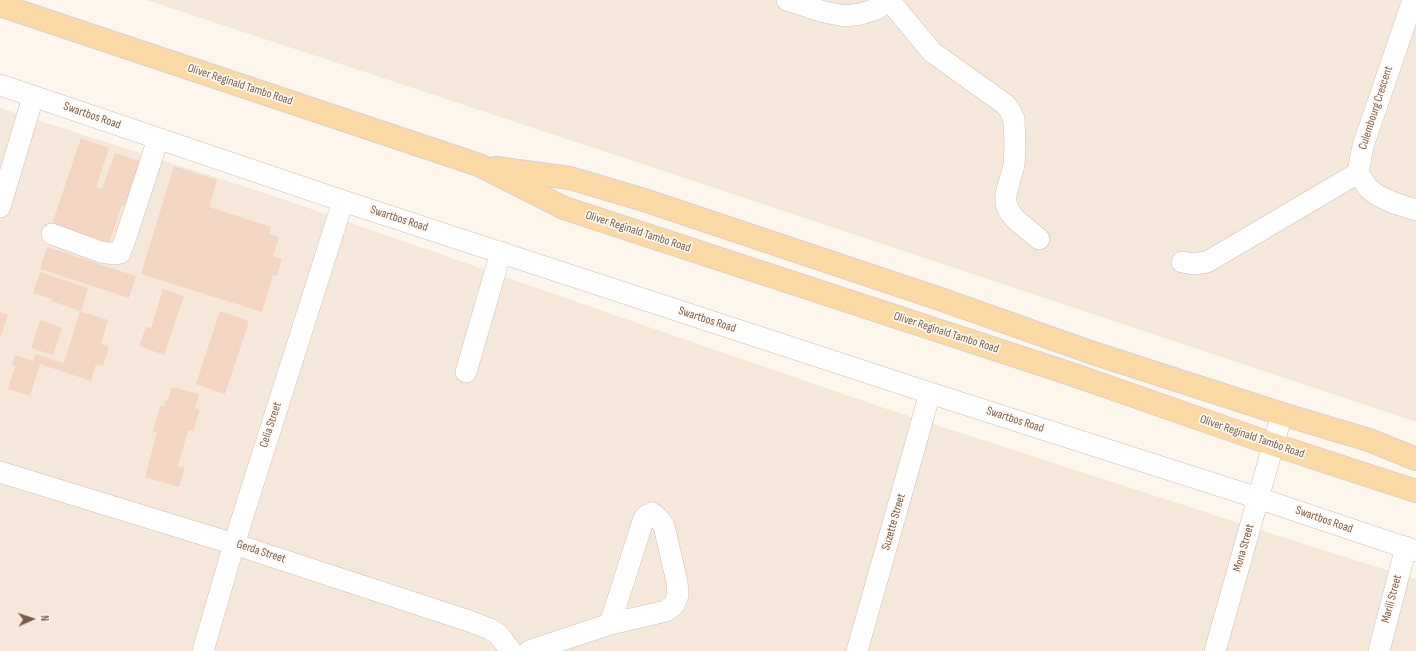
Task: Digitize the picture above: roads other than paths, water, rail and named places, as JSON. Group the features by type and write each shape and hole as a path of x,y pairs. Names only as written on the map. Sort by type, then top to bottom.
{"main road":[{"name":"Oliver Reginald Tambo Road","path":"0,5 479,165 564,208 1061,371 1272,444 1416,491"},
{"name":"Oliver Reginald Tambo Road","path":"479,165 570,178 644,200 943,300 1093,353 1282,414 1369,440 1416,459"}],"street":[{"path":"787,0 824,12 845,16 861,14 876,9 889,0 932,52 1006,105 1014,119 1015,145 1014,165 1006,194 1006,203 1009,212 1039,239"},
{"name":"Culembourg Crescent","path":"1358,173 1363,146 1413,0"},
{"name":"Swartbos Road","path":"0,85 343,201 1411,549"},
{"path":"0,207 33,97"},
{"path":"52,234 101,252 115,254 120,253 158,139"},
{"path":"1182,262 1194,264 1207,262 1358,173 1368,188 1377,195 1394,203 1416,210"},
{"name":"Celia Street","path":"203,651 234,544 343,201"},
{"path":"466,372 501,252"},
{"name":"Suzette Street","path":"857,651 930,393"},
{"name":"Mona Street","path":"1215,651 1272,444 1282,414"},
{"name":"Gerda Street","path":"0,472 234,544 469,621 490,629 498,634 511,651"},
{"path":"529,651 610,624 666,611 670,608 678,595 677,582 664,526 652,513 646,516 644,521 610,624"},
{"name":"Marili Street","path":"1378,651 1411,549"}]}
